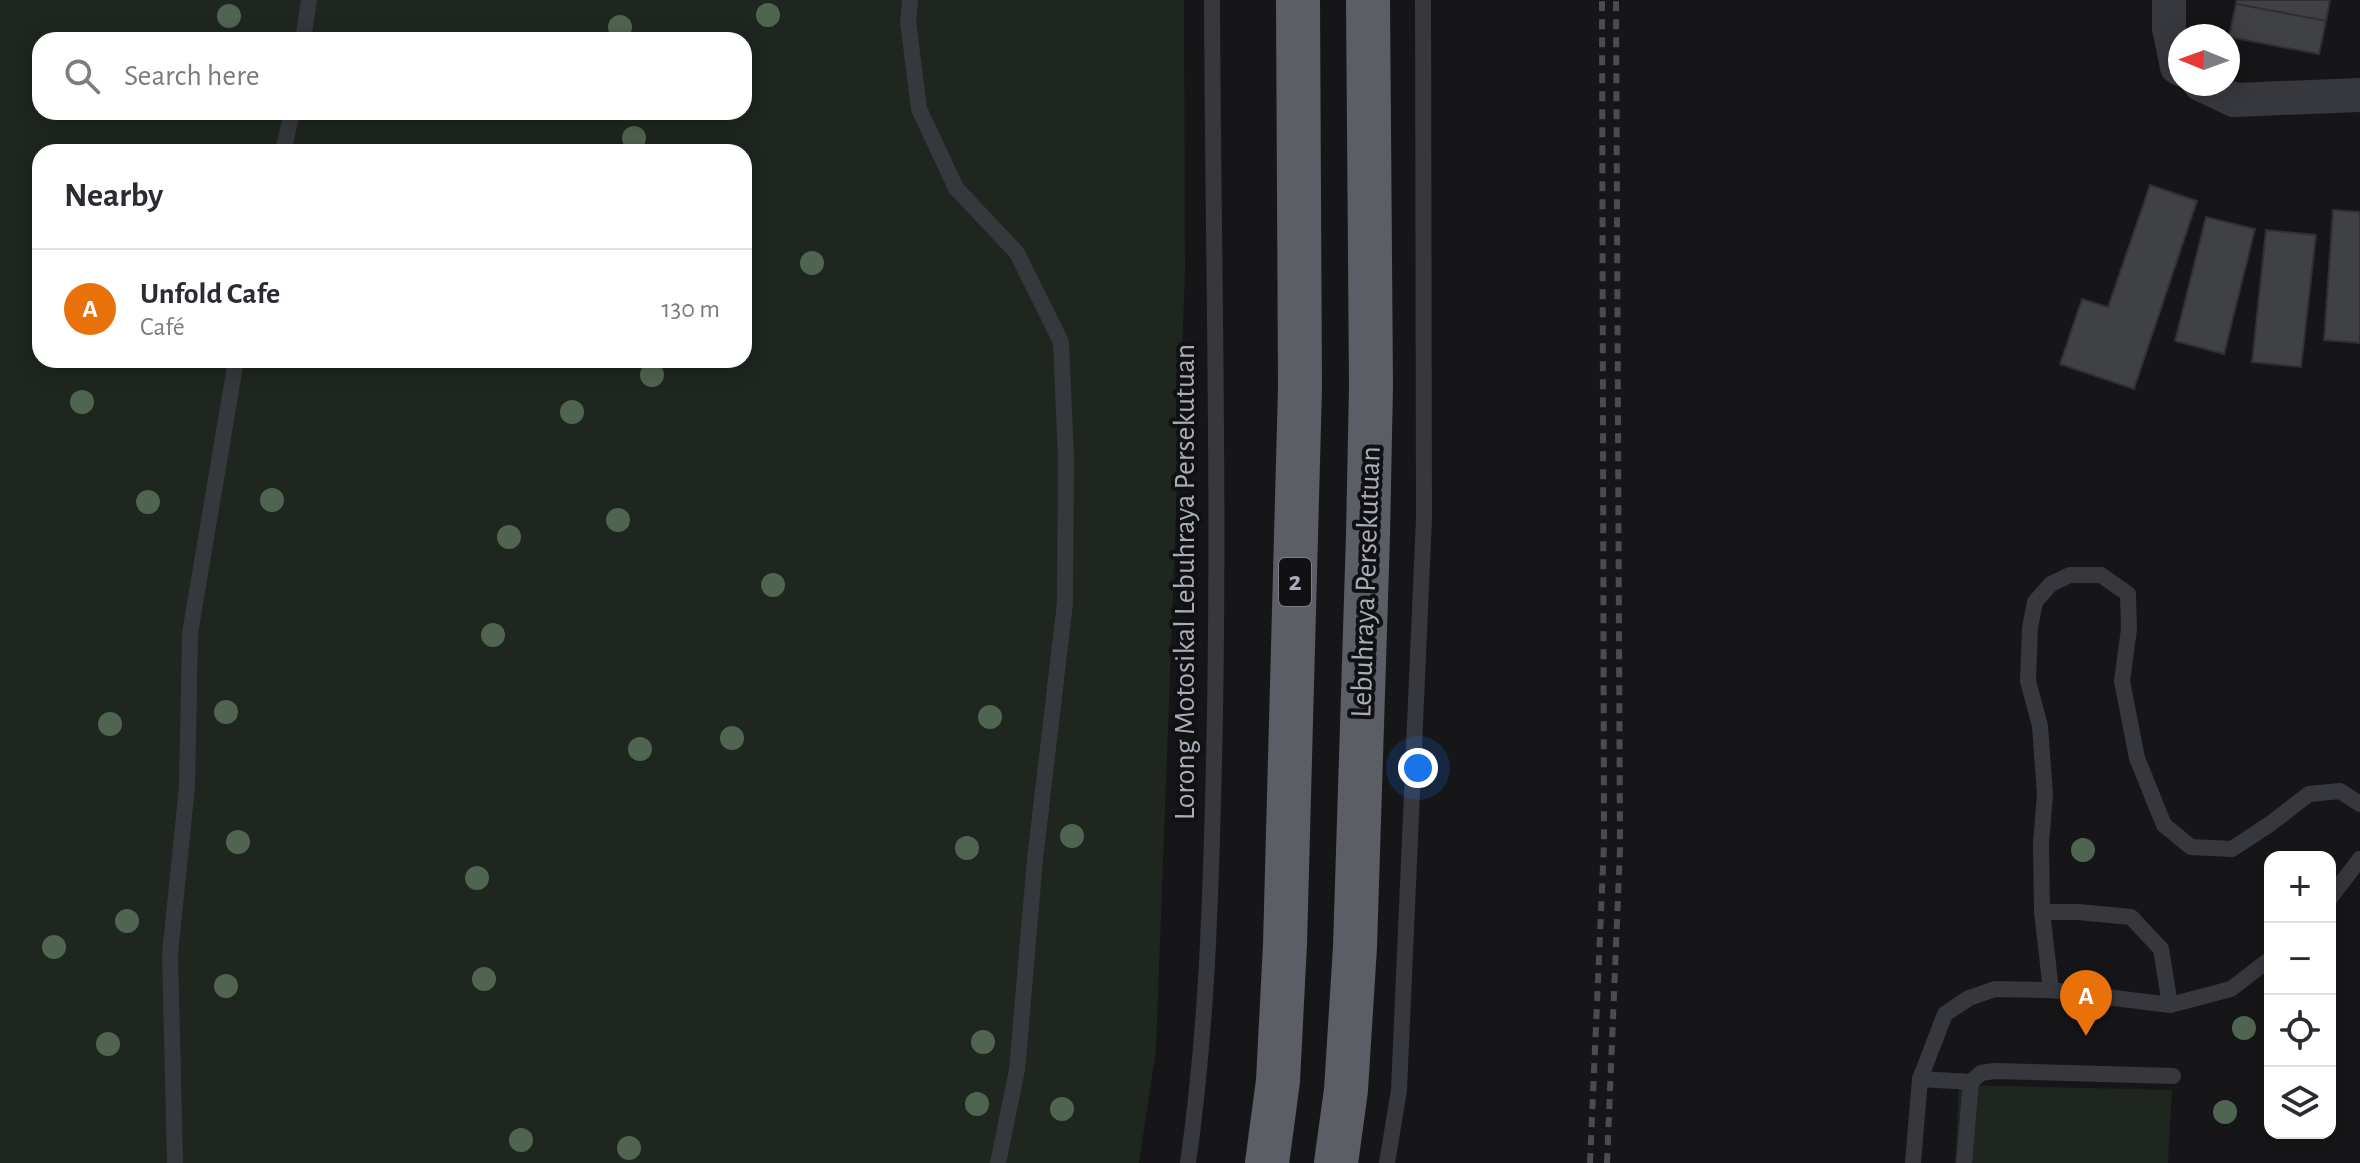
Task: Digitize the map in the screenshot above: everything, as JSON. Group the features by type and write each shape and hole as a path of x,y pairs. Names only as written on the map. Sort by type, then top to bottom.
{"highway":[{"name":"2","path":"1267,1163 1278,1081 1285,944 1300,388 1298,0"},
{"name":"Lebuhraya Persekutuan","path":"1336,1163 1346,1090 1355,947 1368,535 1371,386 1368,0"}],"street":[{"path":"2169,0 2169,24"},
{"path":"2227,96 2234,100 2360,95"}],"lane":[{"path":"304,32 309,0"},
{"path":"910,0 908,21 919,109 956,188 1017,253 1061,342 1066,458 1065,603 1035,859 1017,1070 998,1163"},
{"name":"Lorong Motosikal Lebuhraya Persekutuan","path":"1188,1163 1194,1125 1211,905 1217,633 1212,0"},
{"path":"1387,1163 1399,1090 1424,518 1423,0"},
{"path":"285,144 290,120"},
{"path":"175,1163 170,954 187,787 190,633 235,368"},
{"path":"2051,990 2042,912 2041,844 2045,795 2040,726 2028,681 2030,628 2035,602 2051,584 2070,575 2101,575 2128,594 2129,629 2122,681 2137,758 2164,825 2191,847 2232,849 2309,794 2340,791 2360,804"},
{"path":"2336,890 2360,859"},
{"path":"2042,912 2131,917 2161,949 2170,1005"},
{"path":"1913,1163 1920,1079 1945,1014 1969,998 1995,989 2051,990 2170,1005 2231,989 2264,964"},
{"path":"1964,1163 1971,1082 1981,1073 2173,1076"},
{"path":"1920,1079 1971,1082"}],"shaded area":[{"path":"0,0 1184,0 1185,272 1156,1050 1139,1163 0,1163"},
{"path":"1959,1085 2172,1090 2168,1163 1955,1163"}],"building":[{"path":"2237,0 2330,0 2326,21 2236,4"},
{"path":"2236,4 2326,21 2319,54 2240,39 2240,24 2232,24"},
{"path":"2150,185 2197,201 2134,389 2060,364 2082,299 2108,307"},
{"path":"2333,210 2360,212 2360,343 2324,340"},
{"path":"2206,217 2255,229 2224,354 2175,341"},
{"path":"2266,230 2316,235 2301,367 2252,362"}],"railway":[{"path":"1590,1163 1604,844 1602,0"},
{"path":"1607,1163 1620,849 1616,0"}],"place":[{"name":"Unfold Cafe","path":"2086,1036"}]}
